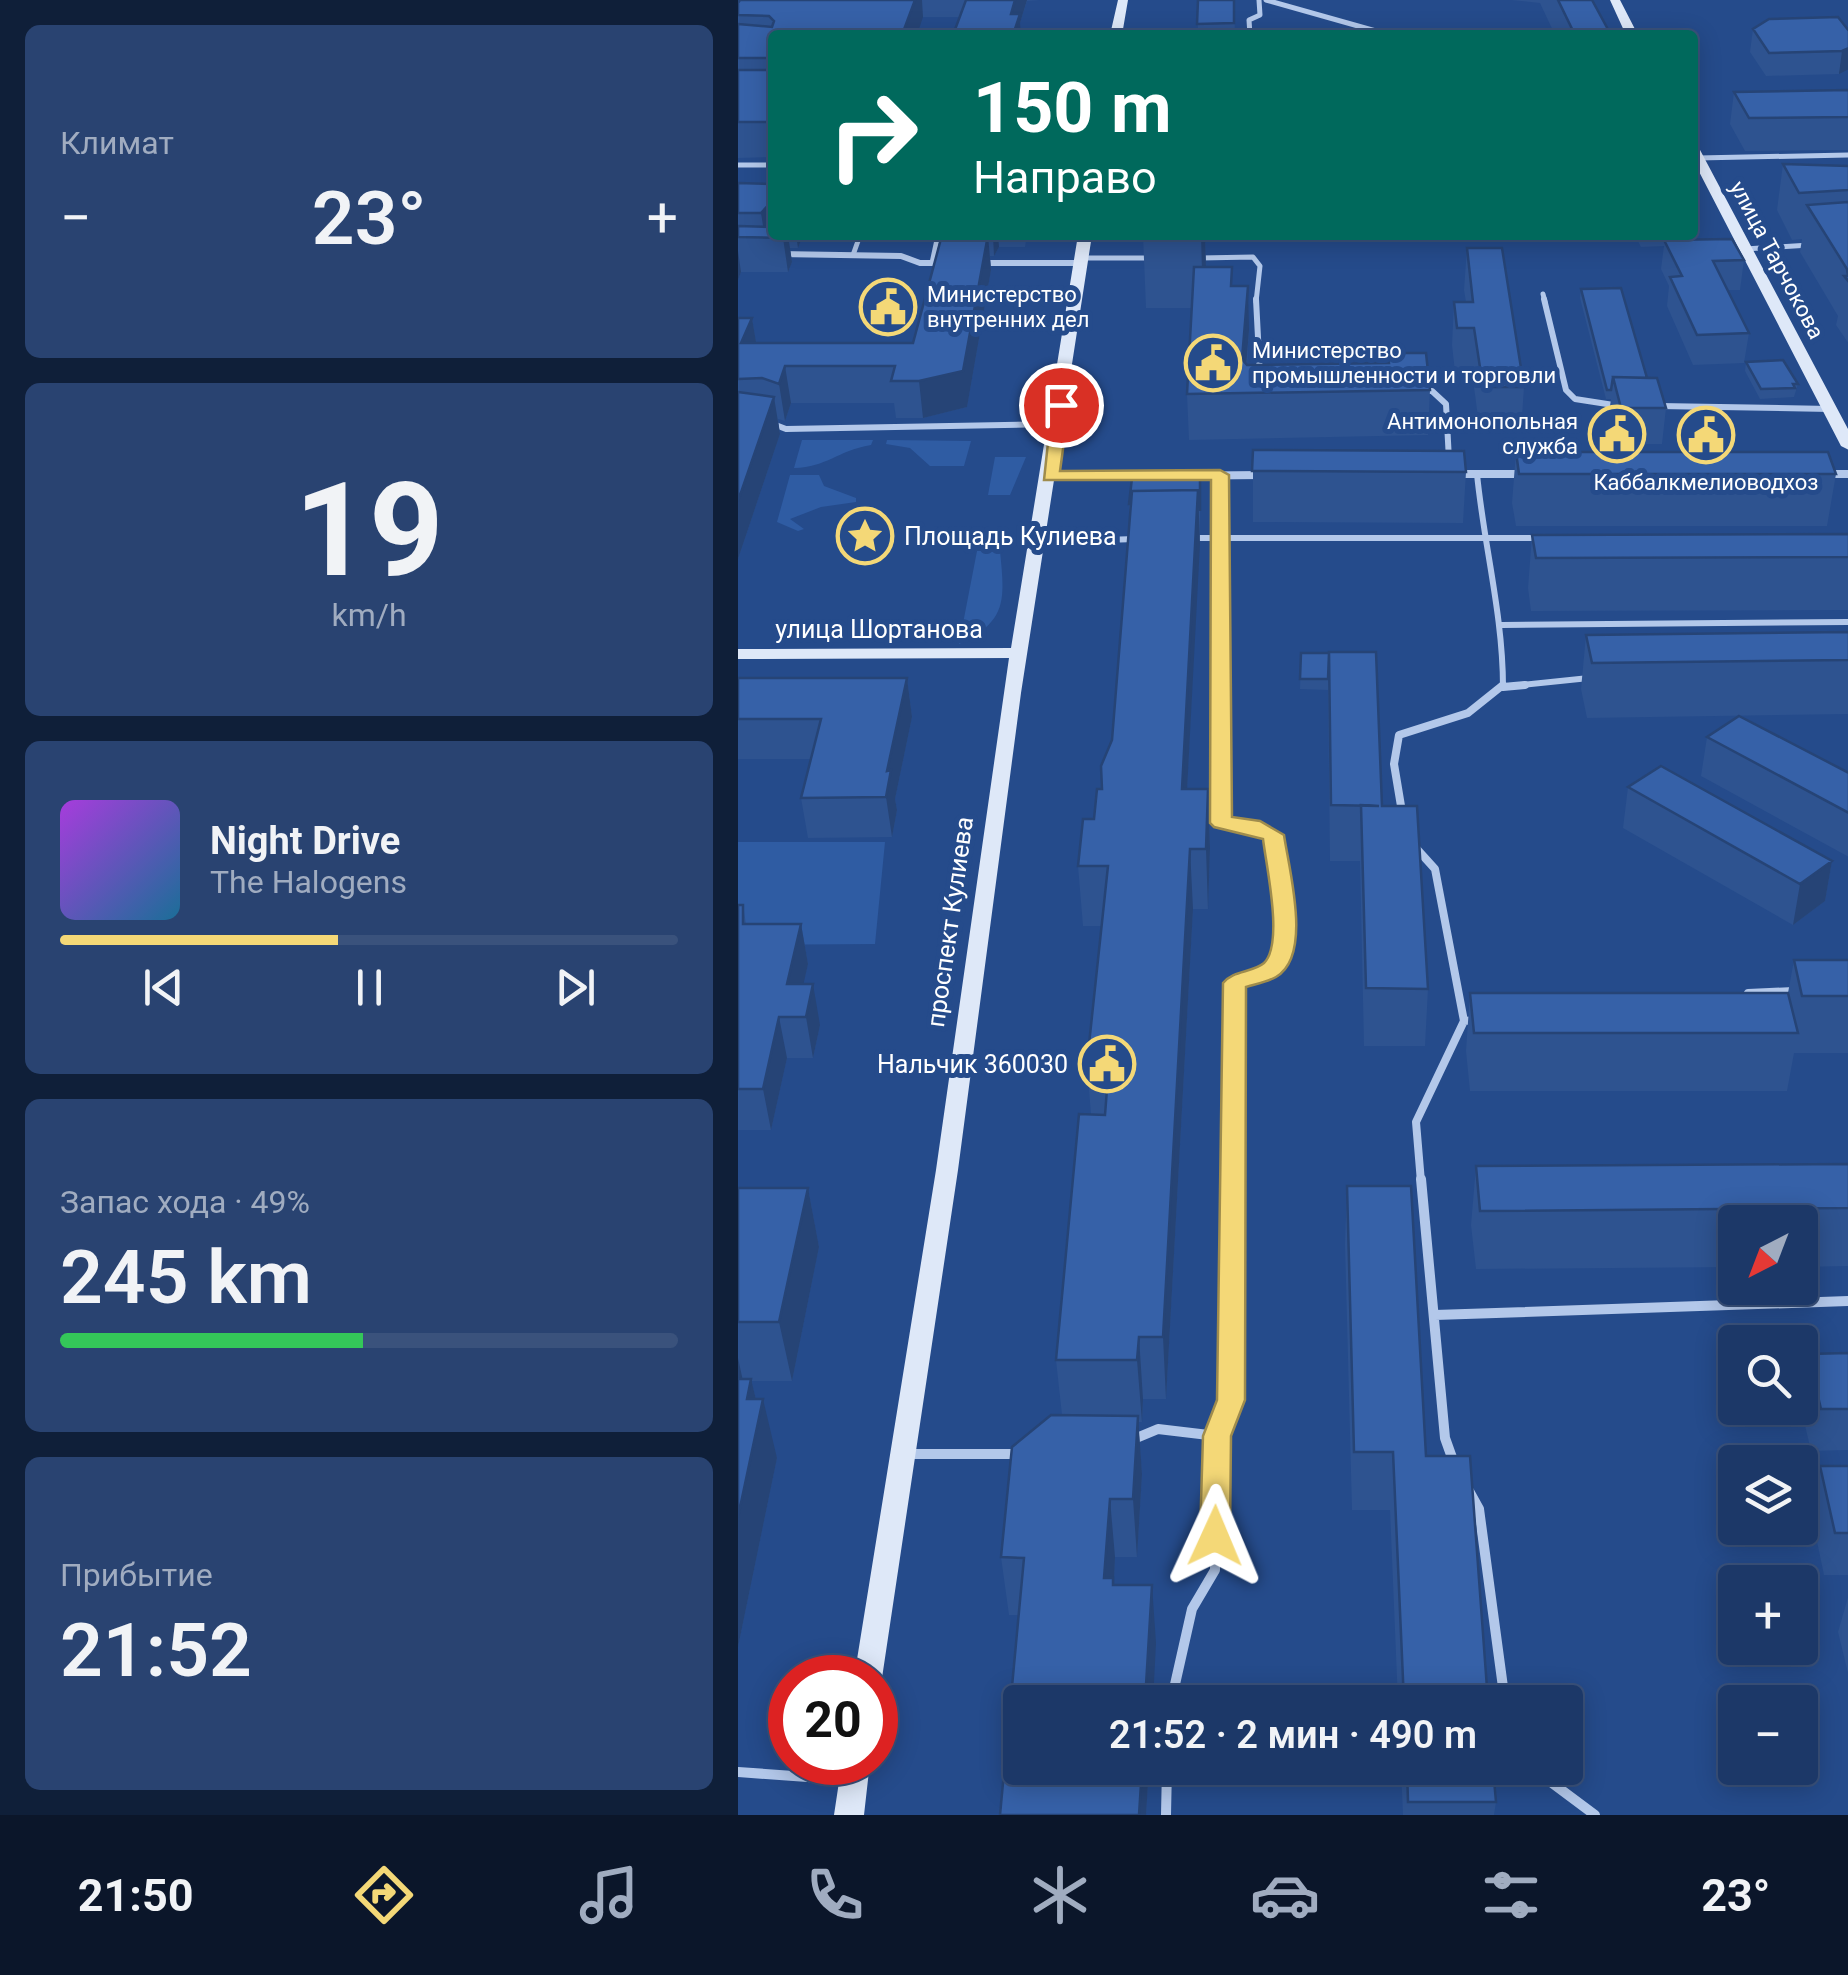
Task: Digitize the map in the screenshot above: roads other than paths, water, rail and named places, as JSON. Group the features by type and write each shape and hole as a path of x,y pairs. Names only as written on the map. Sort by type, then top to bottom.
{"main road":[{"path":"1117,30 1123,0"},
{"path":"1615,0 1630,30"},
{"name":"улица Тарчокова","path":"1698,157 1848,446"},
{"name":"проспект Кулиева","path":"871,1655 1019,654 1085,240"},
{"name":"улица Шортанова","path":"738,654 1019,654"},
{"path":"848,1815 853,1785"}],"street":[{"path":"770,254 902,256 950,263"},
{"path":"968,263 1082,260"},
{"path":"1450,474 1536,474"},
{"path":"1812,474 1848,474"},
{"path":"1050,476 1277,475"}],"lane":[{"path":"1250,30 1250,20 1260,15 1262,0 1372,30"},
{"path":"1698,153 1848,155"},
{"path":"738,165 768,165"},
{"path":"770,254 777,240"},
{"path":"932,263 937,240"},
{"path":"853,255 858,242"},
{"path":"1745,249 1814,245"},
{"path":"1195,258 1253,257 1260,266 1256,292 1261,395"},
{"path":"1082,260 1156,258"},
{"path":"1544,294 1566,390 1575,399 1623,406"},
{"path":"1412,391 1432,391 1446,404 1450,474"},
{"path":"1642,406 1830,409"},
{"path":"766,422 786,429 1058,424"},
{"path":"1477,474 1483,538 1502,624 1503,687"},
{"path":"1175,1685 1192,1610 1214,1570 1217,1436 1231,1400 1234,983 1271,970 1283,953 1285,925 1274,835 1252,826 1221,823 1220,475"},
{"path":"1039,542 1142,538"},
{"path":"1181,538 1561,538"},
{"path":"1502,624 1848,622"},
{"path":"1405,823 1394,764 1399,735 1442,726 1481,709 1503,687 1599,678"},
{"path":"1410,842 1435,869 1464,1021 1416,1122 1445,1438 1479,1509 1503,1685"},
{"path":"1738,1013 1748,993 1798,991"},
{"path":"1464,1021 1481,1020"},
{"path":"1434,1315 1848,1301"},
{"path":"1128,1441 1158,1429 1217,1436"},
{"path":"902,1454 1040,1454"},
{"path":"738,1772 768,1772"},
{"path":"1166,1815 1167,1785"},
{"path":"1550,1785 1595,1815"}],"place":[{"name":"Министерство внутренних дел","path":"888,307"},
{"name":"Министерство промышленности и торговли","path":"1213,363"},
{"name":"Антимонопольная служба","path":"1617,434"},
{"name":"Каббалкмелиоводхоз","path":"1706,435"},
{"name":"Площадь Кулиева","path":"865,536"},
{"name":"Нальчик 360030","path":"1107,1064"}]}
